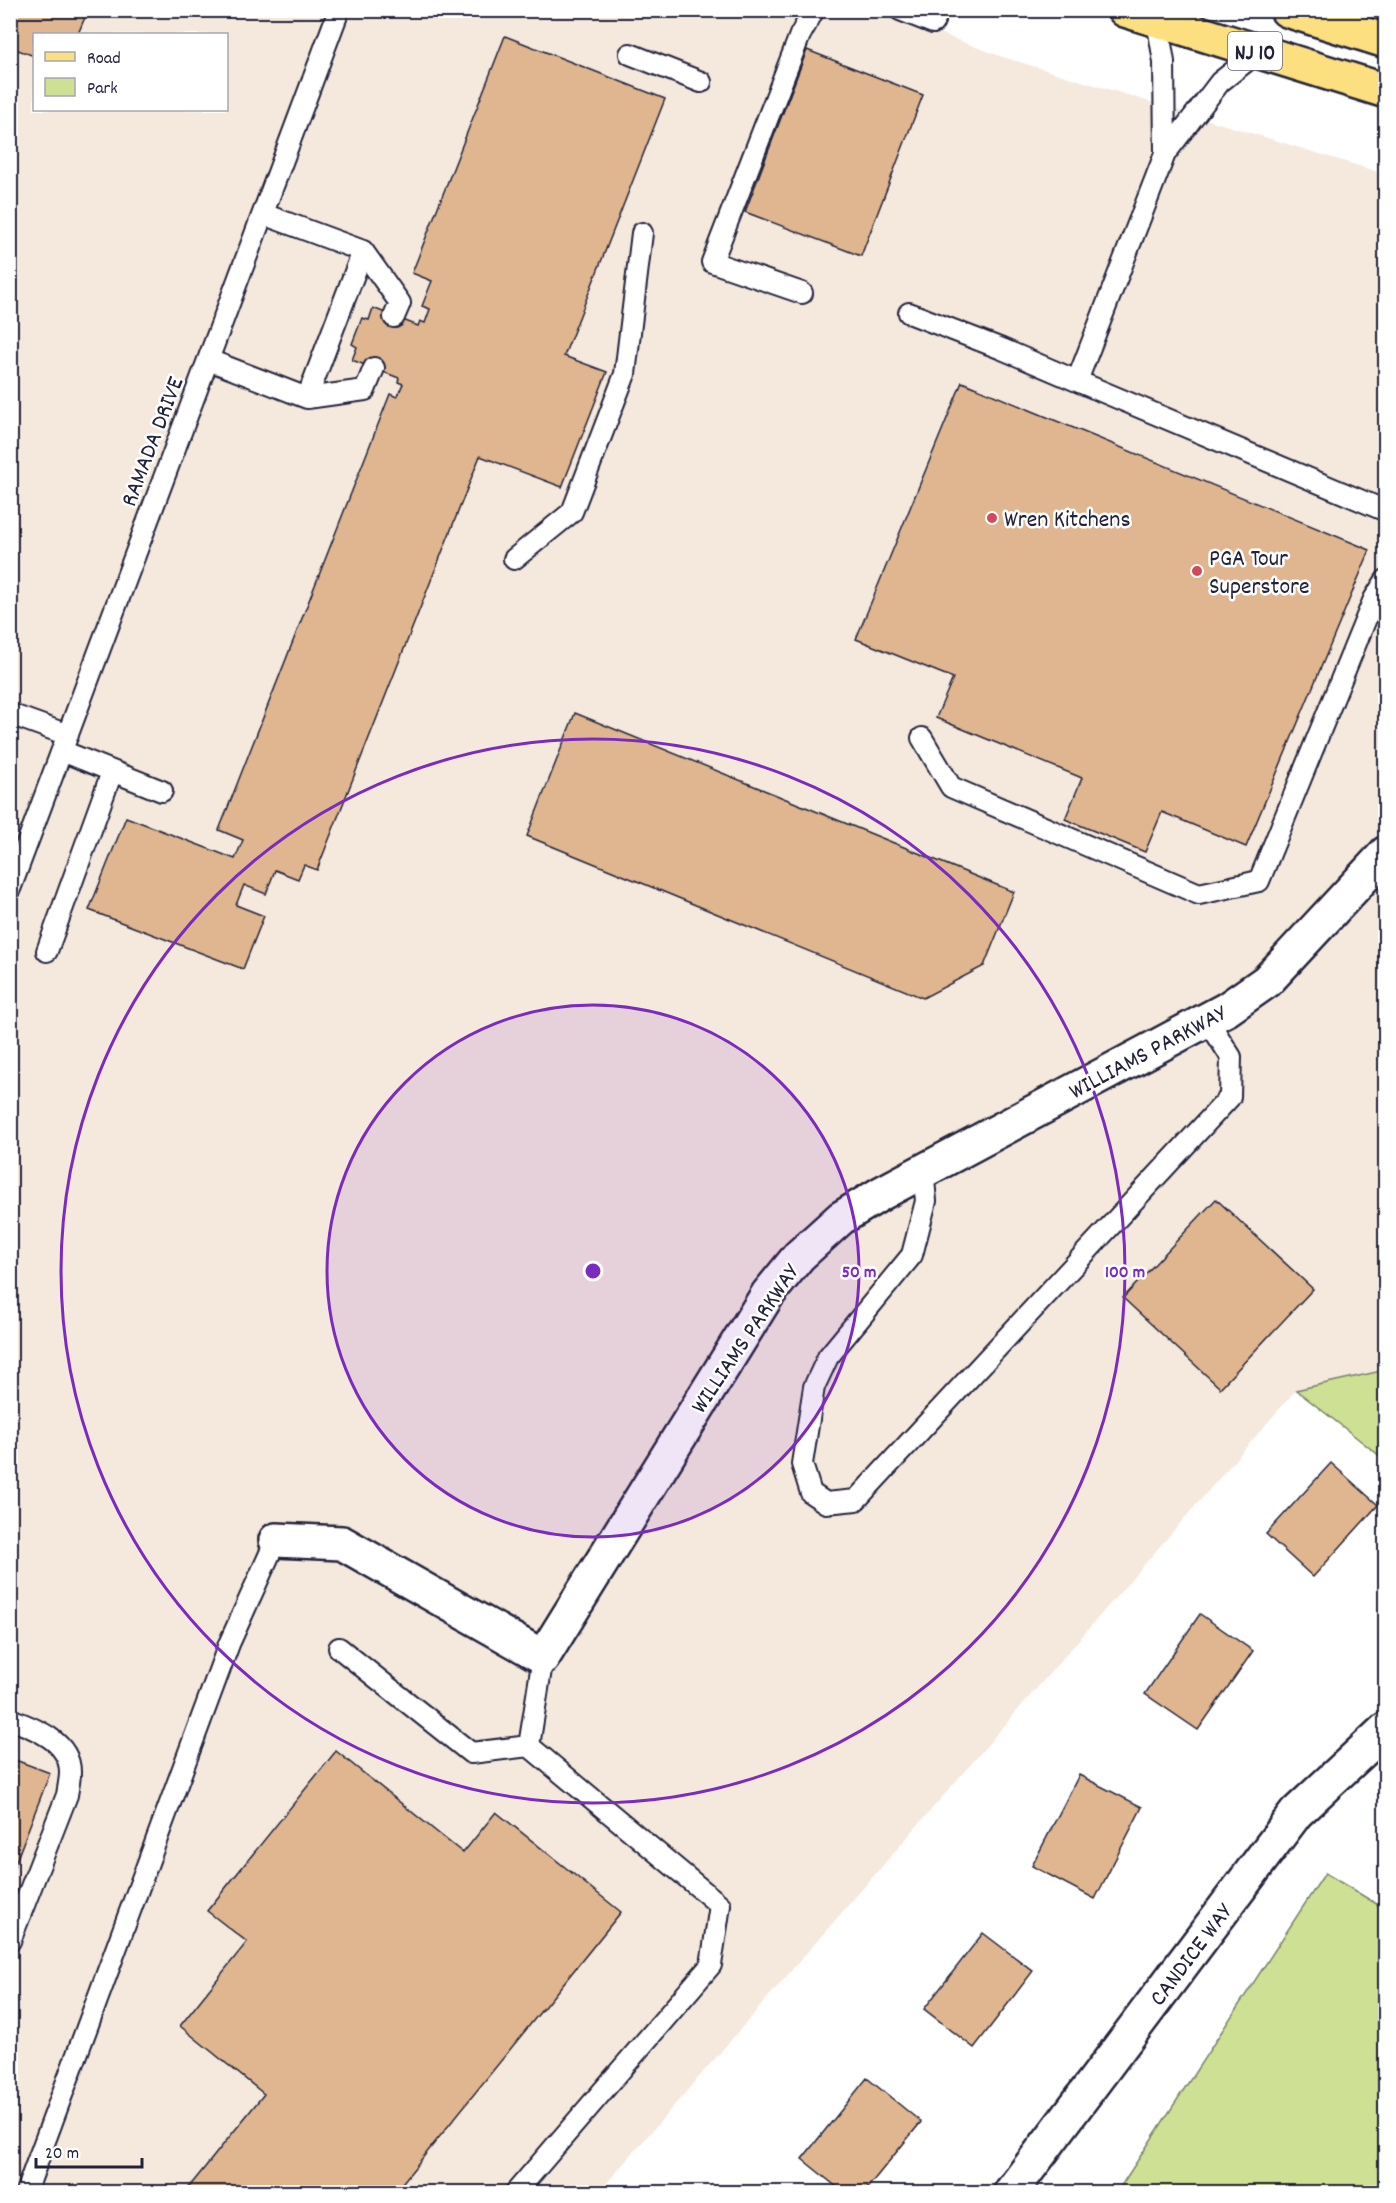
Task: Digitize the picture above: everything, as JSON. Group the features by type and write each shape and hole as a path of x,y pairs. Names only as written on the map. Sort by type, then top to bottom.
{"main road":[{"name":"NJ 10","path":"1125,10 1386,91"},
{"name":"NJ 10","path":"1287,10 1386,41"},
{"path":"1351,30 1386,27"}],"street":[{"name":"WILLIAMS PARKWAY","path":"543,1657 768,1294 799,1256 841,1218 923,1170 1227,1009 1267,981 1386,853"},
{"path":"276,1540 342,1543 543,1657"},
{"name":"CANDICE WAY","path":"1011,2193 1296,1812 1386,1729"}],"lane":[{"name":"RAMADA DRIVE","path":"10,889 339,10"},
{"path":"802,293 712,262 800,35 814,10"},
{"path":"900,10 933,23 939,10"},
{"path":"1157,20 1164,62 1166,154"},
{"path":"1077,381 1166,154 1220,82 1258,52"},
{"path":"630,54 701,82"},
{"path":"263,214 363,251 400,303 394,317"},
{"path":"514,559 572,512 625,374 642,233"},
{"path":"307,398 363,251"},
{"path":"909,313 1002,349 1386,511"},
{"path":"209,360 307,398 365,390 374,368"},
{"path":"922,738 951,787 1199,894 1259,881 1374,599 1386,580"},
{"path":"10,714 65,743 112,772 162,791"},
{"path":"47,951 112,772"},
{"path":"923,1170 926,1201 912,1254 828,1357 814,1387 801,1464 811,1493 826,1503 856,1500 1230,1097 1231,1057 1207,1019"},
{"path":"26,2193 229,1644 276,1540"},
{"path":"339,1648 471,1753 529,1746 720,1905 711,1965 516,2193"},
{"path":"529,1746 543,1657"},
{"path":"10,1719 39,1730 62,1749 70,1770 67,1795 10,1941"}],"shaded area":[{"path":"11,11 881,11 1000,56 1385,174 1385,1375 1381,1371 1296,1390 599,2192 11,2192"}],"green space":[{"path":"1381,1371 1385,1375 1385,1460 1296,1390"},
{"path":"1325,1873 1385,1909 1385,2192 1117,2192"}],"building":[{"path":"10,10 88,10 78,33 33,33 33,56 10,47"},
{"path":"505,36 665,99 564,356 607,372 562,487 480,456 317,870 304,865 298,879 275,870 266,894 244,885 236,905 264,916 243,969 89,910 126,817 235,859 243,840 219,830 390,394 397,397 403,384 398,382 399,378 352,360 357,347 352,344 362,318 369,320 373,308 418,326 420,321 425,323 430,309 422,306 432,281 412,273"},
{"path":"807,50 923,95 861,256 745,212"},
{"path":"962,382 1370,550 1246,847 1162,812 1145,852 1065,819 1082,778 936,718 953,678 856,639"},
{"path":"575,713 1014,892 984,966 923,998 527,836"},
{"path":"1216,1199 1313,1289 1220,1388 1123,1298"},
{"path":"1331,1463 1378,1505 1313,1577 1266,1534"},
{"path":"1200,1614 1253,1651 1198,1730 1145,1694"},
{"path":"336,1751 463,1853 496,1812 621,1912 395,2192 185,2192 264,2094 180,2026 247,1942 207,1911"},
{"path":"10,1758 50,1773 10,1877"},
{"path":"1079,1775 1142,1807 1095,1899 1032,1866"},
{"path":"983,1933 1033,1971 974,2048 924,2009"},
{"path":"867,2078 921,2122 864,2192 843,2192 802,2159"}],"place":[{"name":"Wren Kitchens","path":"992,518"},
{"name":"PGA Tour Superstore","path":"1197,571"}]}
